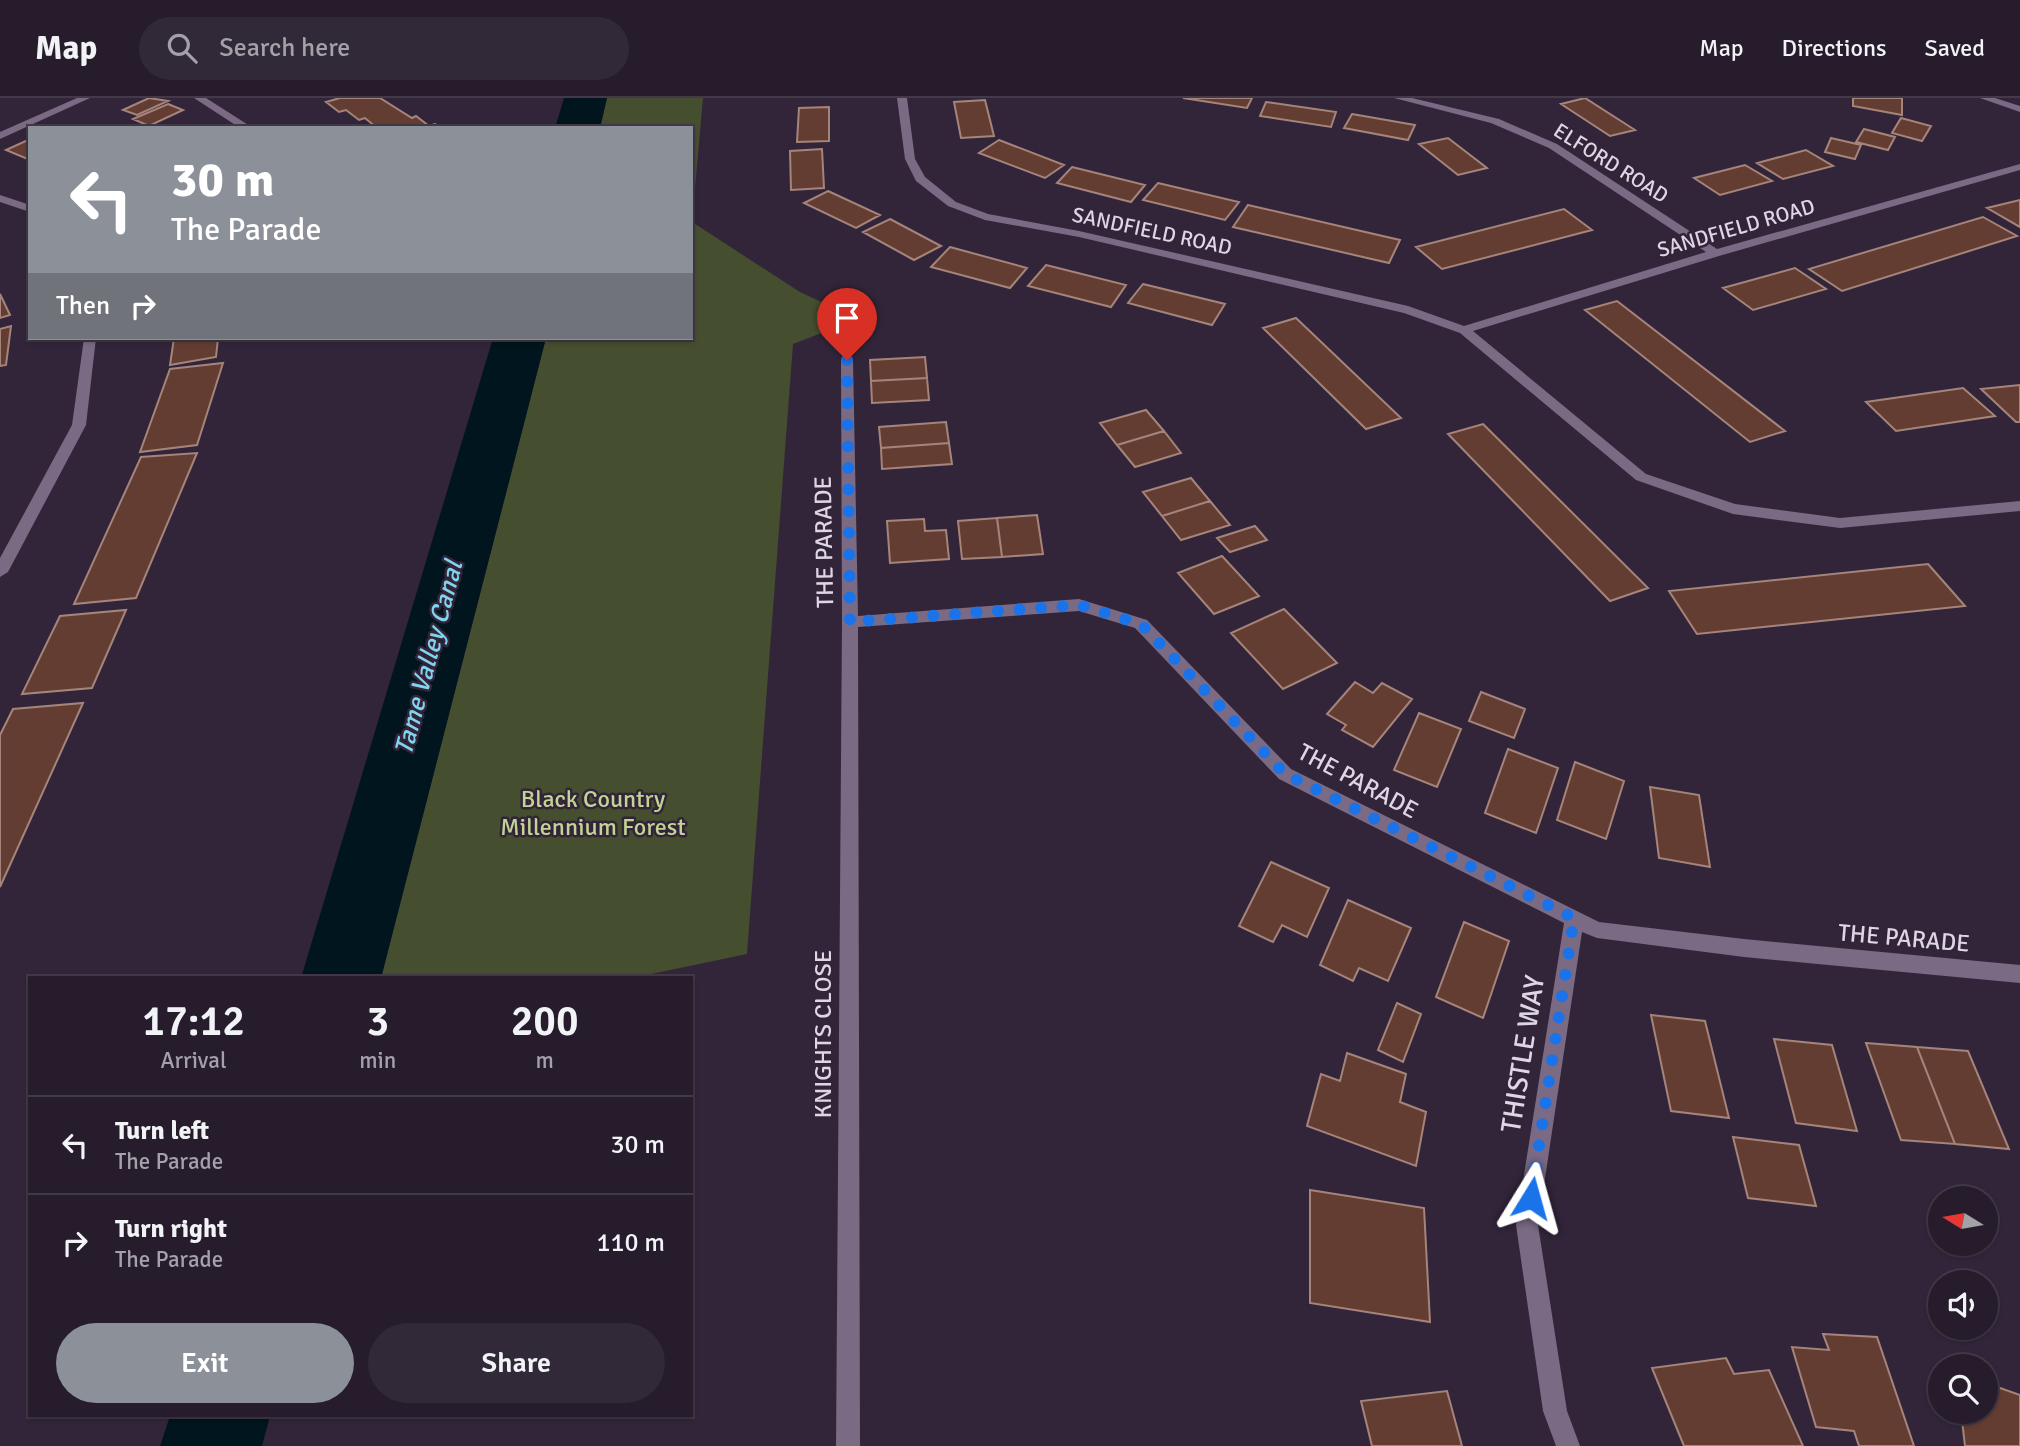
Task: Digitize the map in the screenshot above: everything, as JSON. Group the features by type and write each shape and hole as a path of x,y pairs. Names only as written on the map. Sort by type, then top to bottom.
{"street":[{"path":"0,136 85,98"},
{"path":"199,98 245,126"},
{"name":"SANDFIELD ROAD","path":"902,98 910,159 920,178 952,204 985,217 1079,234 1395,307 1464,330 1641,477 1733,509 1840,523 2020,506"},
{"name":"ELFORD ROAD","path":"1399,98 1495,121 1553,146 1715,253"},
{"path":"1985,98 2020,109"},
{"name":"SANDFIELD ROAD","path":"1464,330 1715,253 2020,167"},
{"path":"0,198 28,208"},
{"path":"0,572 79,425 90,340"},
{"name":"THE PARADE","path":"847,360 850,622 1079,605 1141,624 1285,774 1597,930 1744,948 2020,974"},
{"name":"KNIGHTS CLOSE","path":"848,1446 850,622"},
{"name":"THISTLE WAY","path":"1569,1446 1555,1411 1527,1225 1574,918"}],"green space":[{"name":"Black Country Millennium Forest","path":"607,98 703,98 693,211 693,126 600,126"},
{"name":"Black Country Millennium Forest","path":"693,223 800,292 858,319 793,344 747,954 642,976 382,976 545,340 693,340"}],"water":[{"path":"564,98 607,98 600,126 556,126"},
{"name":"Tame Valley Canal","path":"492,340 545,340 382,976 302,976"},
{"path":"170,1417 270,1417 262,1446 160,1446"}],"building":[{"path":"149,98 168,101 137,115 123,110"},
{"path":"340,98 380,98 412,118 416,116 429,126 375,126 365,118 359,120 346,110 339,112 326,102"},
{"path":"1183,98 1252,98 1247,108"},
{"path":"1585,98 1635,130 1610,136 1561,104"},
{"path":"1853,98 1902,98 1902,115 1853,106"},
{"path":"985,100 994,136 961,138 954,102"},
{"path":"1266,102 1336,112 1331,127 1260,116"},
{"path":"168,104 183,110 149,126 133,119"},
{"path":"829,107 829,141 797,142 799,108"},
{"path":"1352,114 1415,125 1408,140 1344,128"},
{"path":"1901,118 1931,126 1922,141 1892,133"},
{"path":"1864,129 1895,137 1888,150 1856,142"},
{"path":"1448,138 1487,168 1458,175 1419,144"},
{"path":"1831,138 1861,145 1855,159 1825,152"},
{"path":"28,140 28,159 6,150"},
{"path":"999,140 1064,165 1045,178 979,153"},
{"path":"822,149 824,188 791,190 790,151"},
{"path":"1806,150 1833,166 1783,179 1757,163"},
{"path":"1745,165 1772,181 1720,195 1694,178"},
{"path":"1072,167 1145,185 1131,202 1057,183"},
{"path":"1158,183 1239,202 1225,220 1143,200"},
{"path":"828,191 880,215 856,228 804,203"},
{"path":"2020,200 2020,227 1987,208"},
{"path":"1248,205 1400,240 1389,263 1233,227"},
{"path":"1564,209 1592,230 1442,269 1416,247"},
{"path":"1983,217 2017,236 1842,291 1809,269"},
{"path":"890,219 941,246 914,260 863,232"},
{"path":"950,247 1027,268 1010,288 931,267"},
{"path":"1046,265 1126,285 1111,307 1028,286"},
{"path":"1795,268 1826,289 1753,310 1723,288"},
{"path":"1143,284 1225,304 1212,325 1128,303"},
{"path":"0,294 10,315 0,318"},
{"path":"1617,301 1785,431 1750,442 1585,310"},
{"path":"1296,318 1401,418 1366,429 1263,328"},
{"path":"11,326 6,365 0,366 0,329"},
{"path":"174,340 218,340 216,357 170,365"},
{"path":"925,357 927,378 871,381 870,360"},
{"path":"223,363 197,445 140,452 170,369"},
{"path":"927,378 929,400 872,403 871,381"},
{"path":"2020,385 2020,422 2016,422 1981,389"},
{"path":"1963,388 1995,416 1896,431 1866,402"},
{"path":"1146,410 1164,431 1117,445 1100,423"},
{"path":"946,422 949,443 881,448 879,427"},
{"path":"1483,424 1648,588 1610,601 1448,434"},
{"path":"1164,431 1181,453 1135,467 1117,445"},
{"path":"949,443 952,464 882,469 881,448"},
{"path":"197,453 136,598 74,604 141,457"},
{"path":"1191,478 1210,501 1162,516 1143,492"},
{"path":"1210,501 1230,525 1181,540 1162,516"},
{"path":"1037,515 1043,554 1002,557 997,518"},
{"path":"997,518 1002,557 962,559 958,521"},
{"path":"924,519 925,531 946,530 949,559 890,563 887,521"},
{"path":"1255,526 1267,540 1230,552 1217,538"},
{"path":"1222,556 1259,596 1214,614 1178,573"},
{"path":"1928,564 1965,606 1697,634 1669,591"},
{"path":"1284,609 1337,663 1283,689 1231,633"},
{"path":"126,610 92,688 22,694 60,616"},
{"path":"1355,682 1373,693 1382,683 1412,699 1373,747 1342,730 1346,725 1327,714"},
{"path":"1481,692 1525,709 1514,738 1469,721"},
{"path":"83,703 0,887 0,735 13,709"},
{"path":"1419,713 1461,729 1437,787 1394,770"},
{"path":"1508,749 1558,768 1536,833 1485,813"},
{"path":"1575,762 1624,781 1606,839 1557,820"},
{"path":"1650,787 1699,795 1710,867 1659,858"},
{"path":"1271,862 1329,888 1307,937 1282,925 1273,942 1239,926"},
{"path":"1348,900 1411,928 1388,981 1359,968 1353,981 1320,965"},
{"path":"1464,922 1509,941 1483,1018 1436,997"},
{"path":"1397,1003 1421,1014 1403,1062 1378,1050"},
{"path":"1651,1015 1705,1021 1729,1118 1671,1111"},
{"path":"1774,1039 1832,1045 1857,1131 1796,1123"},
{"path":"1866,1043 1917,1047 1955,1144 1901,1140"},
{"path":"1917,1047 1968,1051 2009,1149 1955,1144"},
{"path":"1347,1053 1406,1074 1400,1102 1426,1112 1416,1166 1307,1126 1321,1074 1340,1081"},
{"path":"1733,1137 1799,1145 1816,1206 1748,1198"},
{"path":"1310,1190 1424,1208 1430,1322 1310,1303"},
{"path":"1823,1334 1877,1337 1914,1446 1859,1446 1854,1431 1816,1427 1792,1347 1829,1350"},
{"path":"1726,1358 1734,1374 1769,1370 1803,1446 1684,1446 1652,1368"},
{"path":"1998,1387 2020,1395 2020,1446 1965,1446 1962,1424 1998,1424"},
{"path":"1447,1391 1462,1446 1372,1446 1361,1401"}],"route":[{"path":"847,360 850,622 1079,605 1141,624 1285,774 1574,918 1531,1198"}]}
